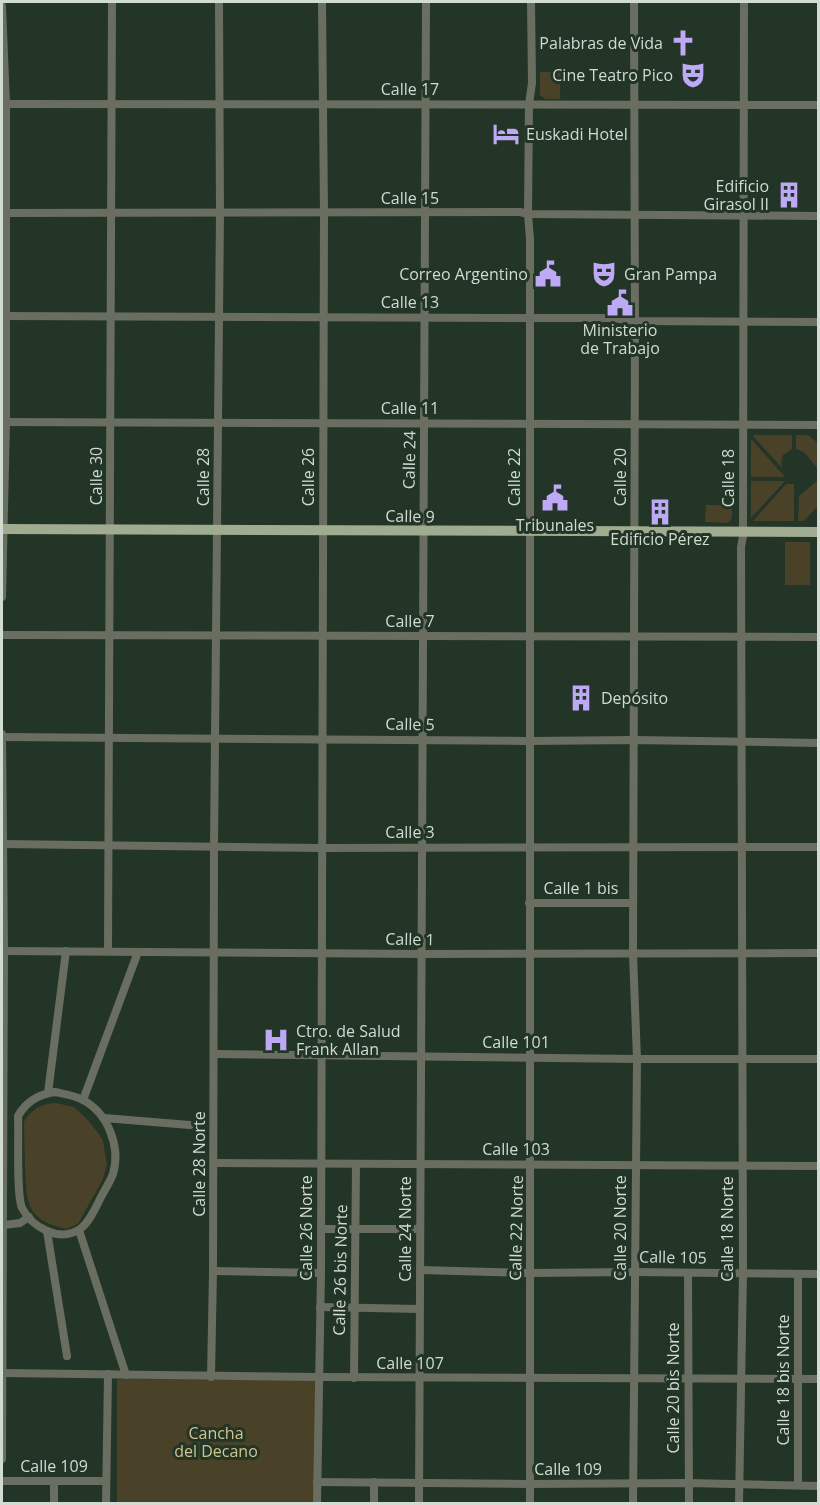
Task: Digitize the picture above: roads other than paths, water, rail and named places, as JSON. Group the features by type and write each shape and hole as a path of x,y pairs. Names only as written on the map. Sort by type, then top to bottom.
{"main road":[{"name":"Calle 9","path":"2,529 819,532"}],"street":[{"name":"Calle 30","path":"108,951 112,2"},
{"name":"Calle 28","path":"215,952 220,213 219,2"},
{"name":"Calle 26","path":"322,2 324,103 322,952"},
{"name":"Calle 24","path":"422,954 426,2"},
{"name":"Calle 22","path":"529,953 530,236 528,214 529,104 532,83 531,2"},
{"name":"Calle 20","path":"633,954 634,2"},
{"name":"Calle 18","path":"742,954 741,547 743,532 744,2"},
{"path":"2,6 4,104 2,597"},
{"name":"Calle 17","path":"4,104 819,105"},
{"name":"Calle 15","path":"3,213 520,212 528,214 819,216"},
{"name":"Calle 13","path":"3,316 613,318 634,321 819,322"},
{"name":"Calle 11","path":"4,422 819,425"},
{"name":"Calle 7","path":"2,634 819,637"},
{"path":"2,736 4,1225 2,1459"},
{"name":"Calle 5","path":"2,736 819,743"},
{"name":"Calle 3","path":"2,844 321,848 819,847"},
{"name":"Calle 1 bis","path":"529,903 633,903"},
{"name":"Calle 1","path":"3,951 422,954 819,953"},
{"path":"48,1093 66,951"},
{"path":"83,1100 138,952"},
{"name":"Calle 28 Norte","path":"211,1377 215,952"},
{"name":"Calle 26 Norte","path":"317,1503 321,1273 322,952"},
{"name":"Calle 22 Norte","path":"529,953 531,1057 530,1503"},
{"name":"Calle 24 Norte","path":"419,1503 422,954"},
{"name":"Calle 20 Norte","path":"633,954 637,1059 633,1503"},
{"name":"Calle 18 Norte","path":"740,1503 742,954"},
{"name":"Calle 101","path":"214,1054 421,1058 819,1059"},
{"path":"55,1092 83,1100 104,1118 111,1135 115,1154 112,1175 87,1222 79,1230 64,1234 47,1231 29,1218 20,1199 18,1116 29,1103 48,1093 55,1092"},
{"path":"104,1118 190,1125"},
{"name":"Calle 103","path":"214,1163 819,1166"},
{"name":"Calle 26 bis Norte","path":"354,1378 356,1164"},
{"path":"4,1225 29,1218"},
{"path":"321,1229 420,1229"},
{"path":"79,1230 126,1375"},
{"path":"47,1231 67,1356"},
{"name":"Calle 105","path":"420,1270 530,1273 819,1274"},
{"path":"213,1271 321,1273"},
{"name":"Calle 20 bis Norte","path":"688,1273 688,1503"},
{"name":"Calle 18 bis Norte","path":"798,1274 798,1485"},
{"path":"320,1307 419,1309"},
{"name":"Calle 107","path":"2,1373 211,1377 819,1379"},
{"path":"106,1503 108,1374"},
{"name":"Calle 109","path":"2,1481 106,1481"},
{"path":"54,1481 54,1503"},
{"name":"Calle 109","path":"317,1482 688,1483 819,1486"},
{"path":"374,1482 374,1503"}],"place":[{"name":"Palabras de Vida","path":"683,43"},
{"name":"Cine Teatro Pico","path":"693,75"},
{"name":"Euskadi Hotel","path":"506,134"},
{"name":"Edificio Girasol II","path":"789,195"},
{"name":"Correo Argentino","path":"548,274"},
{"name":"Gran Pampa","path":"604,274"},
{"name":"Ministerio de Trabajo","path":"620,303"},
{"name":"Tribunales","path":"555,498"},
{"name":"Edificio Pérez","path":"660,512"},
{"name":"Depósito","path":"581,698"},
{"name":"Ctro. de Salud Frank Allan","path":"276,1040"}],"park label":[{"name":"Cancha del Decano","path":"216,1442"}]}
